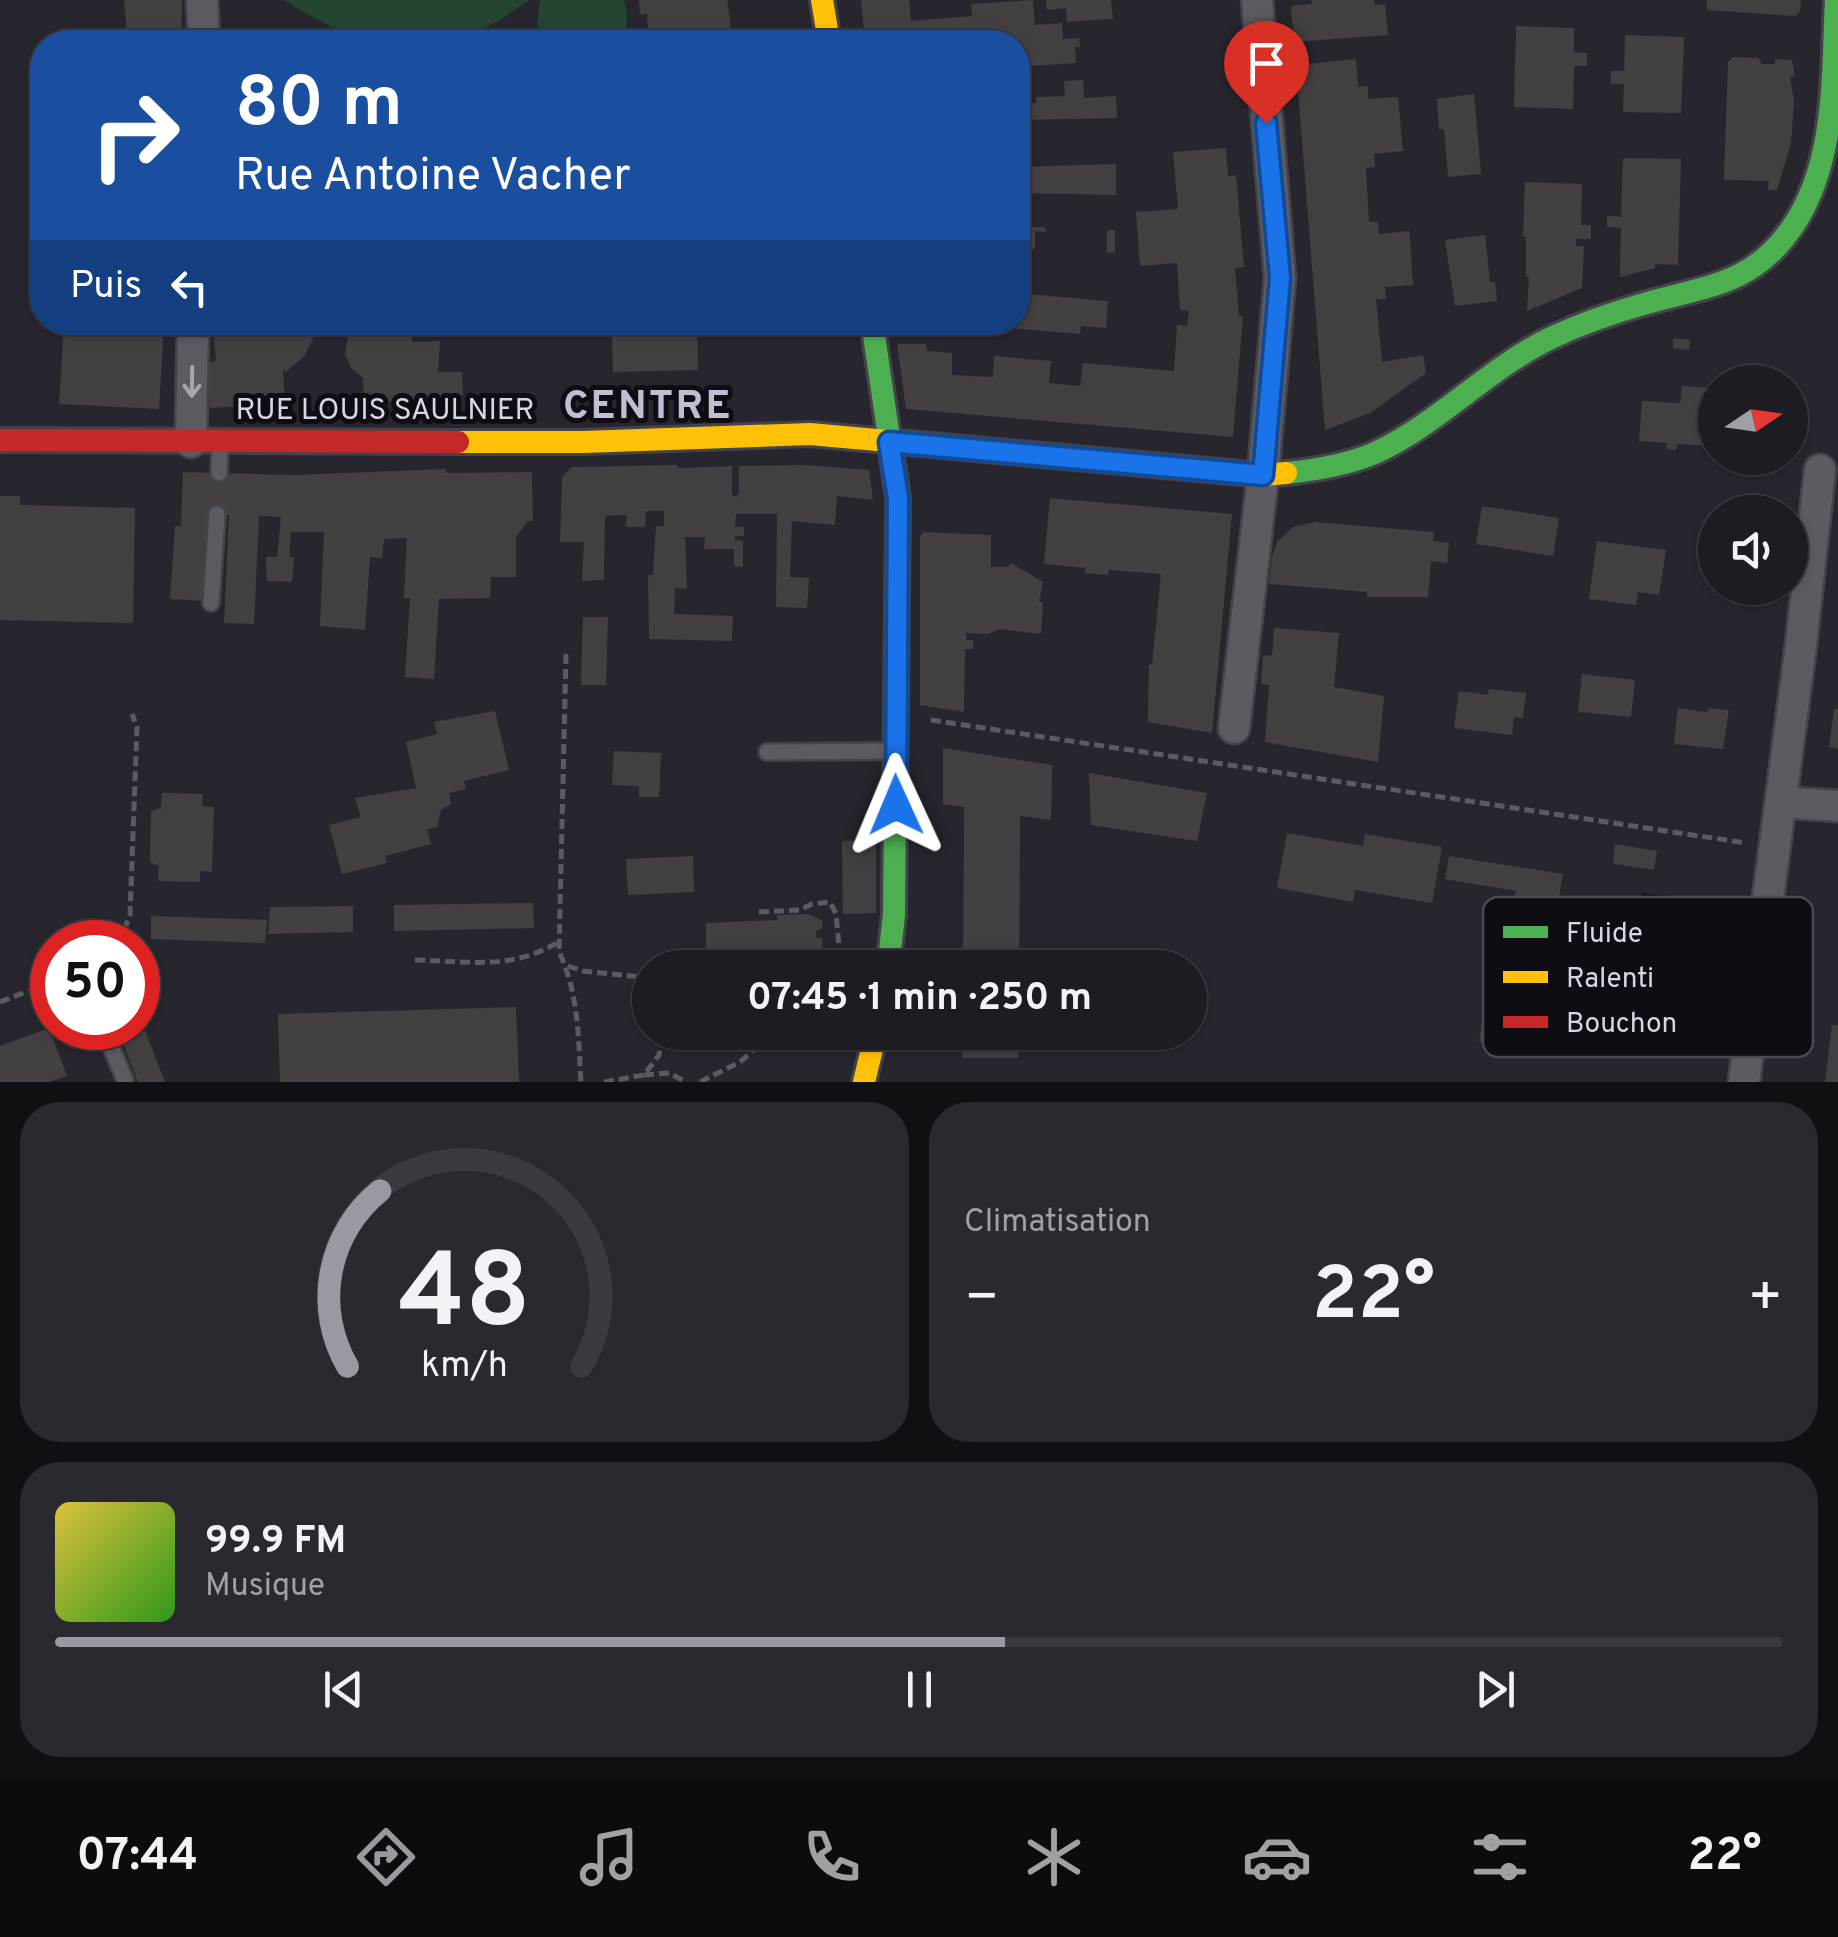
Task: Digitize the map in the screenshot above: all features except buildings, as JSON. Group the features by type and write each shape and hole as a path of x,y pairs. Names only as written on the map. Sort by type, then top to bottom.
{"street":[{"path":"202,0 203,30"},
{"path":"822,0 827,30"},
{"path":"1234,728 1263,475 1280,278 1257,0"},
{"name":"RUE LOUIS SAULNIER","path":"0,440 583,442 810,434 1263,475 1334,466 1376,452 1412,431 1505,363 1550,338 1615,313 1702,292 1742,274 1770,254 1808,202 1818,177 1830,89 1836,0"},
{"path":"194,335 206,442"},
{"path":"874,335 898,498 894,916 890,950"},
{"path":"1769,897 1820,470"},
{"path":"1781,802 1838,806"},
{"path":"1744,1082 1747,1057"}],"lane":[{"path":"206,442 219,473"},
{"path":"211,603 218,514"},
{"path":"768,752 896,750"},
{"path":"111,1050 123,1081"}],"path":[{"path":"566,654 559,952 572,979 581,1082"},
{"path":"128,920 138,727 132,714"},
{"path":"896,715 1775,848"},
{"path":"759,912 799,910 830,902 836,914 840,950"},
{"path":"415,960 511,962 535,956 560,940"},
{"path":"565,964 583,972 632,976"},
{"path":"0,1002 30,990"},
{"path":"644,1075 661,1050"},
{"path":"700,1082 740,1062 754,1050"},
{"path":"604,1082 669,1074 686,1082"}],"green space":[{"path":"284,0 529,0 478,30 336,30"},
{"path":"540,0 624,0 627,17 625,30 540,30"}],"traffic: fast":[{"path":"1286,473 1354,461 1375,453 1399,441 1507,364 1553,337 1623,310 1726,281 1760,262 1791,229 1817,176 1829,119 1836,0"},
{"path":"874,335 898,498 894,915 890,950"}],"traffic: slow":[{"path":"822,0 827,30"},
{"path":"458,442 810,434 1263,475 1286,473"},
{"path":"864,1082 872,1050"}],"traffic: jam":[{"path":"0,440 458,442"}],"district":[{"name":"CENTRE","path":"648,408"}],"route":[{"path":"896,805 898,498 889,442 1263,475 1280,278 1266,123"}]}
